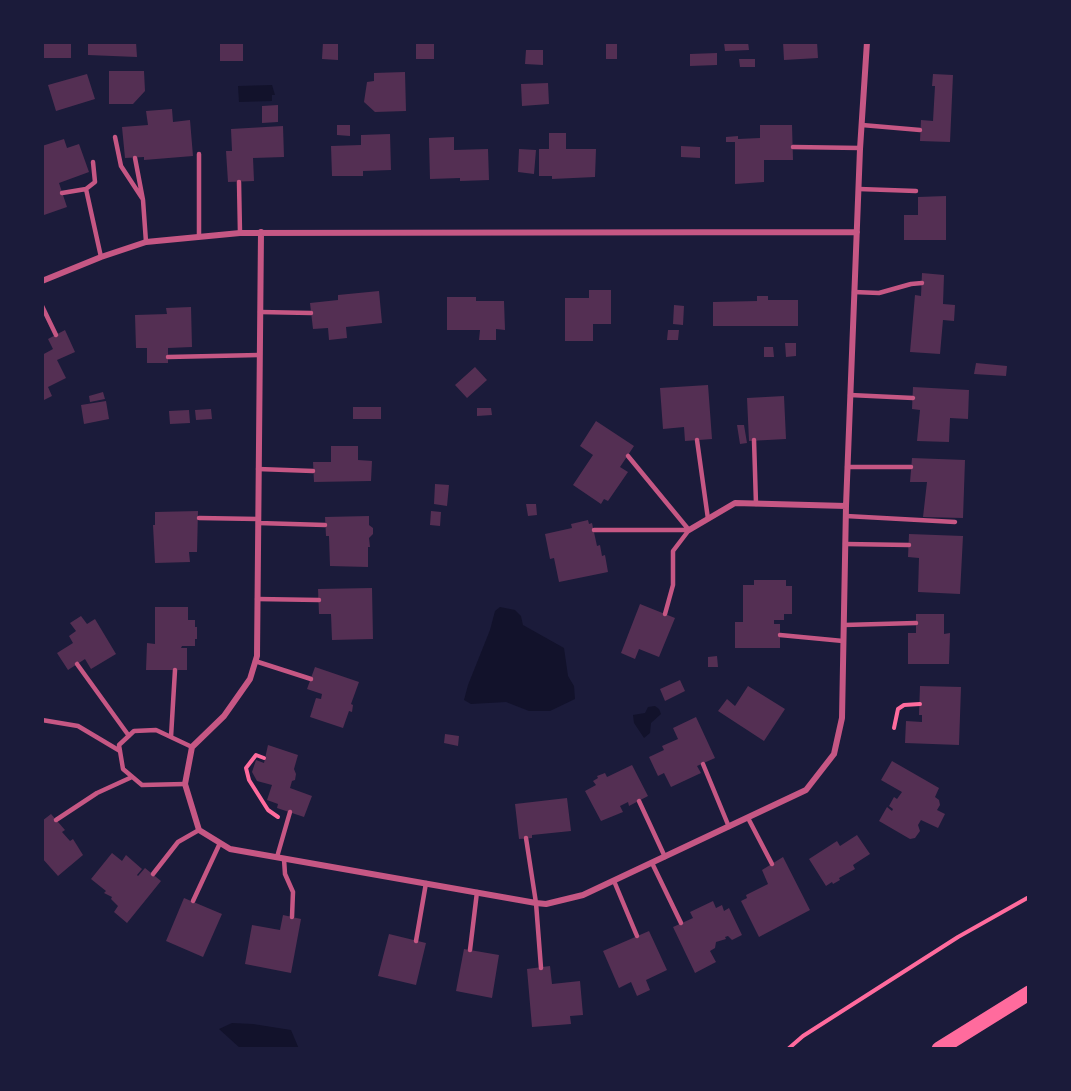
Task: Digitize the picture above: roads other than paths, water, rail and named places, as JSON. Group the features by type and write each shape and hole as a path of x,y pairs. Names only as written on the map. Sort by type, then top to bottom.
{"main road":[{"path":"939,1049 1029,993"}],"street":[{"path":"261,232 255,661 250,679 224,716 192,747 185,784 199,830 230,849 536,903 546,904 583,896 806,790 834,754 842,718 850,395 860,148 867,42"},
{"path":"42,281 146,242 240,233 857,232"},
{"path":"689,530 735,503 846,506"}],"lane":[{"path":"862,125 920,130"},
{"path":"115,137 121,166 144,200"},
{"path":"793,147 860,148"},
{"path":"199,154 199,236"},
{"path":"135,158 144,200 146,242"},
{"path":"62,193 86,189 95,182 93,162"},
{"path":"239,182 240,233"},
{"path":"86,189 101,257"},
{"path":"859,189 916,191"},
{"path":"854,292 879,293 922,283"},
{"path":"42,306 56,335"},
{"path":"260,312 311,313"},
{"path":"168,357 259,355"},
{"path":"850,395 913,398"},
{"path":"697,440 708,519"},
{"path":"754,440 756,504"},
{"path":"628,456 689,530"},
{"path":"848,467 911,467"},
{"path":"258,469 314,471"},
{"path":"846,516 955,522"},
{"path":"199,519 325,525"},
{"path":"594,530 689,530"},
{"path":"665,614 673,585 673,551 689,530"},
{"path":"845,544 909,545"},
{"path":"257,599 319,600"},
{"path":"844,624 916,623"},
{"path":"780,635 843,641"},
{"path":"255,661 311,679"},
{"path":"77,664 129,736"},
{"path":"171,737 175,670"},
{"path":"42,720 78,726 120,751"},
{"path":"185,784 142,785 123,769 119,745 134,731 156,730 192,747"},
{"path":"703,764 729,827"},
{"path":"56,820 97,793 132,777"},
{"path":"639,801 665,857"},
{"path":"290,812 280,858 293,892 292,917"},
{"path":"748,818 772,864"},
{"path":"153,874 178,842 199,830"},
{"path":"526,838 536,903 540,968"},
{"path":"193,901 220,843"},
{"path":"652,863 681,923"},
{"path":"614,881 637,936"},
{"path":"416,941 426,883"},
{"path":"470,950 477,892"}]}
